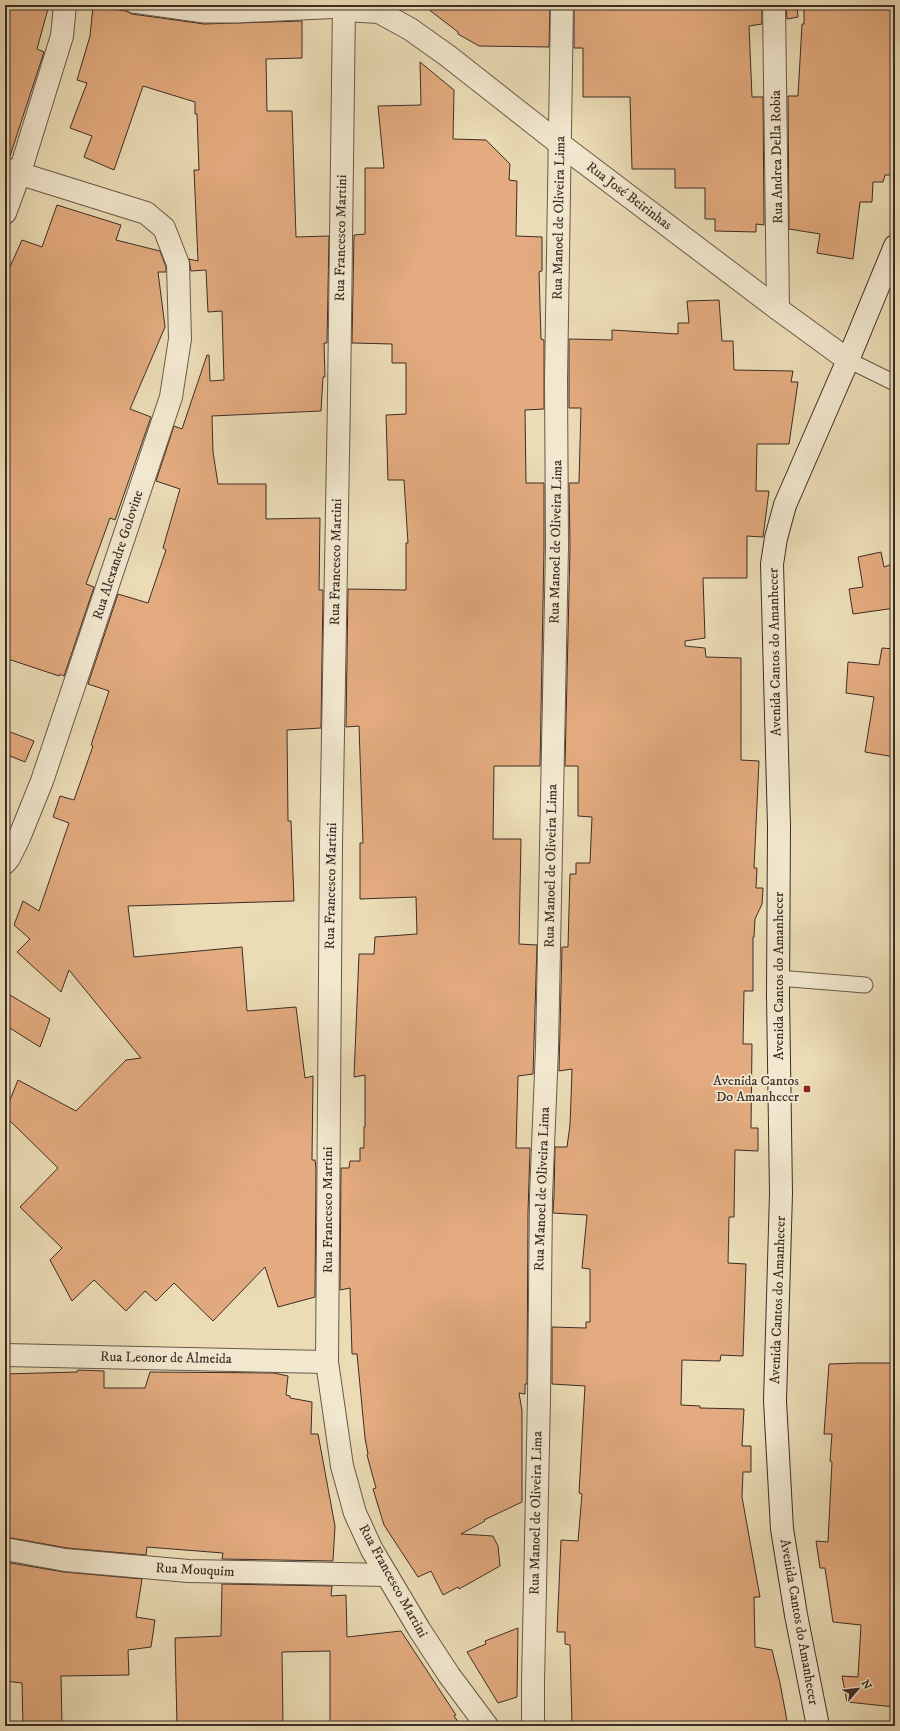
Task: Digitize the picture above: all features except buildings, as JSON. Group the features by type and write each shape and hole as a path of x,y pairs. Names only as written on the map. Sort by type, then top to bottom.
{"street":[{"path":"5,213 12,172 62,36 65,5"},
{"name":"Rua Manoel de Oliveira Lima","path":"533,1726 541,1196 547,1048 557,563 558,472 556,380 562,5"},
{"name":"Rua Andrea Della Robia","path":"774,5 778,309"},
{"name":"Rua José Beirinhas","path":"344,8 379,12 410,29 448,56 560,144 778,309 848,360"},
{"name":"Rua Francesco Martini","path":"344,8 330,909 327,1362 342,1466 355,1513 372,1550 428,1642 487,1726"},
{"name":"Rua Alexandre Golovine","path":"7,861 42,781 171,397 180,339 178,264 164,228 156,220 146,213 12,172"},
{"name":"Avenida Cantos do Amanhecer","path":"818,1726 796,1615 782,1529 775,1401 781,1193 778,978 779,826 772,564 776,538 785,504 895,249"},
{"name":"Rua Leonor de Almeida","path":"5,1355 327,1362"},
{"name":"Rua Mouquim","path":"5,1549 65,1560 188,1571 387,1575"}],"lane":[{"path":"133,5 204,15 236,15 344,8"},
{"path":"848,360 895,383"},
{"path":"778,978 865,985"}],"place":[{"name":"Avenida Cantos Do Amanhecer","path":"807,1089"}]}
